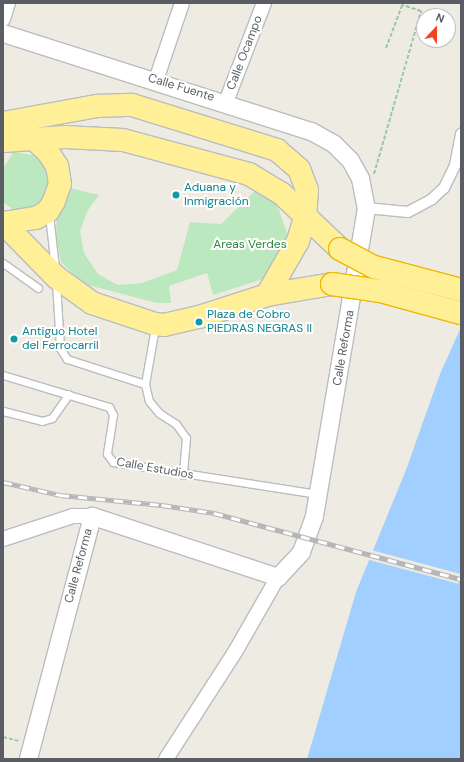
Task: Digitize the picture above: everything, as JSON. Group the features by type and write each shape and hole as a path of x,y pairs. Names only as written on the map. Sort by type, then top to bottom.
{"highway":[{"path":"3,123 115,104 132,105 260,143 277,150 299,169 307,190 305,218 298,241 287,263 267,295"},
{"path":"33,138 57,166 60,184 48,210 36,218 3,223 47,283 92,303 155,324 164,325 199,317 267,295 332,284 380,291 461,313"},
{"path":"3,141 33,138 123,140 235,170 268,184 340,249 374,267 461,290"}],"street":[{"path":"3,19 8,3"},
{"path":"156,80 180,3"},
{"name":"Calle Ocampo","path":"226,102 264,3"},
{"name":"Calle Fuente","path":"3,33 226,102 311,131 334,144 350,160"},
{"path":"366,208 408,212 432,199 444,188 455,166 461,134"},
{"name":"Calle Reforma","path":"28,759 92,516 278,577 294,561 308,538 318,494 366,208 360,178 350,160"},
{"path":"3,539 73,516 92,516"},
{"path":"166,759 235,652 278,577"}],"lane":[{"path":"48,210 47,283 62,354 67,359 145,384"},
{"path":"3,263 47,283"},
{"path":"155,324 145,384 149,401 159,413 176,424 186,438 183,474"},
{"name":"Calle Estudios","path":"3,375 109,407 113,415 109,459 113,462 318,494"},
{"path":"3,411 32,419 47,420 52,418 69,394"}],"path":[{"path":"360,178 372,176 377,170 421,11 402,4 386,48"}],"green space":[{"path":"14,152 39,156 52,175 46,197 21,215 3,202 3,168"},
{"name":"Areas Verdes","path":"260,186 265,188 279,210 289,239 263,279 213,295 207,273 169,286 171,303 157,303 84,284 61,262 56,235 57,209 70,188 99,195 88,210 80,231 84,253 98,274 118,285 142,283 177,270 190,222 221,224"}],"water":[{"path":"461,327 461,759 307,759 356,592 406,470 440,374"}],"pier":[{"path":"371,550 461,574 458,584 368,560"}],"railway":[{"path":"3,482 60,495 162,505 214,513 461,579"}],"place":[{"name":"Aduana y Inmigración","path":"176,195"},
{"name":"Plaza de Cobro PIEDRAS NEGRAS II","path":"199,322"},
{"name":"Antiguo Hotel del Ferrocarril","path":"14,339"}]}
